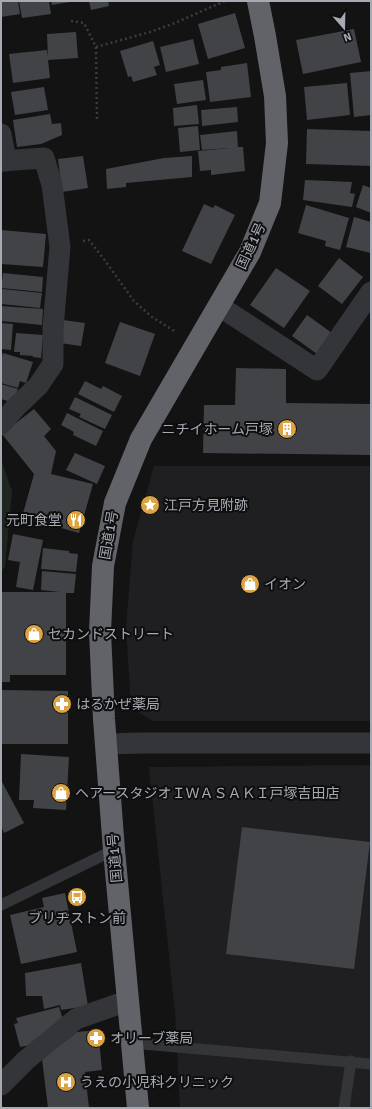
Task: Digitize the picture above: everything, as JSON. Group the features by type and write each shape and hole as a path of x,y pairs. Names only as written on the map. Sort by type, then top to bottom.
{"highway":[{"name":"国道1号","path":"138,1108 114,850 107,744 100,632 103,566 115,503 141,439 250,252 270,203 277,143 275,96 258,1"}],"street":[{"path":"1,134 3,161 44,158 52,185 60,247 53,328 53,364 38,386 1,424"},
{"path":"219,306 317,370 371,292"},
{"path":"107,744 371,743"},
{"path":"1,1085 26,1060 76,1019 127,1001"}],"lane":[{"path":"1,905 114,850"},
{"path":"132,1043 351,1061 371,1064"},
{"path":"344,1108 351,1061"}],"path":[{"path":"96,47 150,32 225,1"},
{"path":"70,20 84,23 96,47 97,122"},
{"path":"104,258 134,301 152,317 181,336"}],"shaded area":[{"path":"1,459 12,491 5,567 1,571"},
{"name":"イオン","path":"154,466 371,466 371,721 153,721 131,708 126,627 133,541"},
{"path":"371,765 371,1108 180,1108 175,1012 149,767"}],"building":[{"path":"1,1 18,1 20,14 1,17"},
{"path":"19,1 49,1 51,14 22,18"},
{"path":"51,1 70,1 70,2 52,5"},
{"path":"89,1 108,1 109,6 91,10"},
{"path":"235,13 245,48 208,59 198,24"},
{"path":"354,29 361,62 303,74 296,40"},
{"path":"76,32 78,58 48,60 50,78 13,83 9,54 47,50 48,58 47,34"},
{"path":"193,39 199,64 166,72 160,47"},
{"path":"153,41 160,65 154,67 157,75 133,82 131,76 128,77 120,51"},
{"path":"247,63 251,97 210,102 206,72 221,70 221,67"},
{"path":"371,71 371,115 354,117 350,73"},
{"path":"203,80 206,100 177,104 174,84"},
{"path":"347,83 350,115 307,120 304,87"},
{"path":"44,87 48,110 15,115 11,92"},
{"path":"197,105 199,124 174,126 173,108"},
{"path":"237,107 238,122 202,126 201,110"},
{"path":"50,114 52,124 61,123 62,135 41,144 17,147 13,120"},
{"path":"198,126 200,150 180,152 178,128"},
{"path":"307,129 371,131 371,166 306,164"},
{"path":"237,131 238,147 243,147 245,171 211,175 211,170 200,171 198,151 229,148 202,150 200,135"},
{"path":"83,156 88,188 62,192 58,159"},
{"path":"192,156 192,177 126,183 126,187 107,189 106,169 164,158"},
{"path":"305,180 352,182 350,193 355,194 352,207 303,200"},
{"path":"363,185 371,188 371,213 356,207"},
{"path":"204,204 213,208 215,205 235,215 211,264 182,251"},
{"path":"306,205 349,218 340,250 325,246 326,241 298,233"},
{"path":"354,217 371,222 371,253 346,247"},
{"path":"1,230 46,234 43,267 1,264"},
{"path":"339,258 363,277 342,304 318,286"},
{"path":"276,268 310,291 284,328 250,305"},
{"path":"3,273 43,277 42,292 1,288"},
{"path":"2,289 42,293 40,308 1,304"},
{"path":"1,306 43,309 42,325 1,321"},
{"path":"307,315 332,333 317,354 292,336"},
{"path":"63,320 85,323 81,346 60,343"},
{"path":"120,322 155,334 140,376 105,363"},
{"path":"1,323 13,324 11,350 1,349"},
{"path":"16,333 43,335 41,358 20,355 20,352 14,352"},
{"path":"3,353 33,362 26,383 20,381 18,388 1,383 1,358"},
{"name":"ニチイホーム戸塚","path":"236,368 286,369 286,403 371,404 371,455 203,453 204,405 235,405"},
{"path":"85,381 101,389 103,386 122,396 114,412 78,394"},
{"path":"1,384 18,389 11,402 1,399"},
{"path":"75,397 112,415 105,429 79,417 81,414 69,409"},
{"path":"34,409 51,429 44,436 56,451 51,474 93,484 79,533 22,517 34,474 2,434"},
{"path":"67,413 103,431 96,446 73,435 74,432 61,425"},
{"path":"75,453 105,466 97,484 66,470"},
{"path":"13,534 43,540 33,590 16,587 20,562 8,560"},
{"path":"43,548 69,551 69,553 78,554 76,572 41,569"},
{"name":"セカンドストリート","path":"42,571 76,574 74,593 66,593 66,675 10,675 10,682 1,682 1,592 60,592 41,590"},
{"path":"1,690 68,691 68,744 1,744"},
{"path":"21,754 69,757 66,810 33,808 34,800 19,800"},
{"path":"1,780 24,823 4,833 1,826"},
{"path":"242,827 370,842 354,969 226,954"},
{"path":"65,893 77,952 21,964 10,915 44,907 42,898"},
{"path":"81,963 88,1006 61,1010 60,1005 44,1009 42,996 26,996 25,973"},
{"path":"59,1007 63,1020 36,1044 20,1047 14,1024 18,1023 16,1018"},
{"path":"98,1030 102,1070 85,1072 89,1108 48,1108 42,1059 77,1032"}],"place":[{"name":"ニチイホーム戸塚","path":"287,429"},
{"name":"江戸方見附跡","path":"150,505"},
{"name":"元町食堂","path":"76,520"},
{"name":"イオン","path":"250,584"},
{"name":"セカンドストリート","path":"34,634"},
{"name":"はるかぜ薬局","path":"62,704"},
{"name":"ヘアースタジオＩＷＡＳＡＫＩ戸塚吉田店","path":"61,793"},
{"name":"ブリヂストン前","path":"77,897"},
{"name":"オリーブ薬局","path":"96,1038"},
{"name":"うえの小児科クリニック","path":"66,1082"}]}
